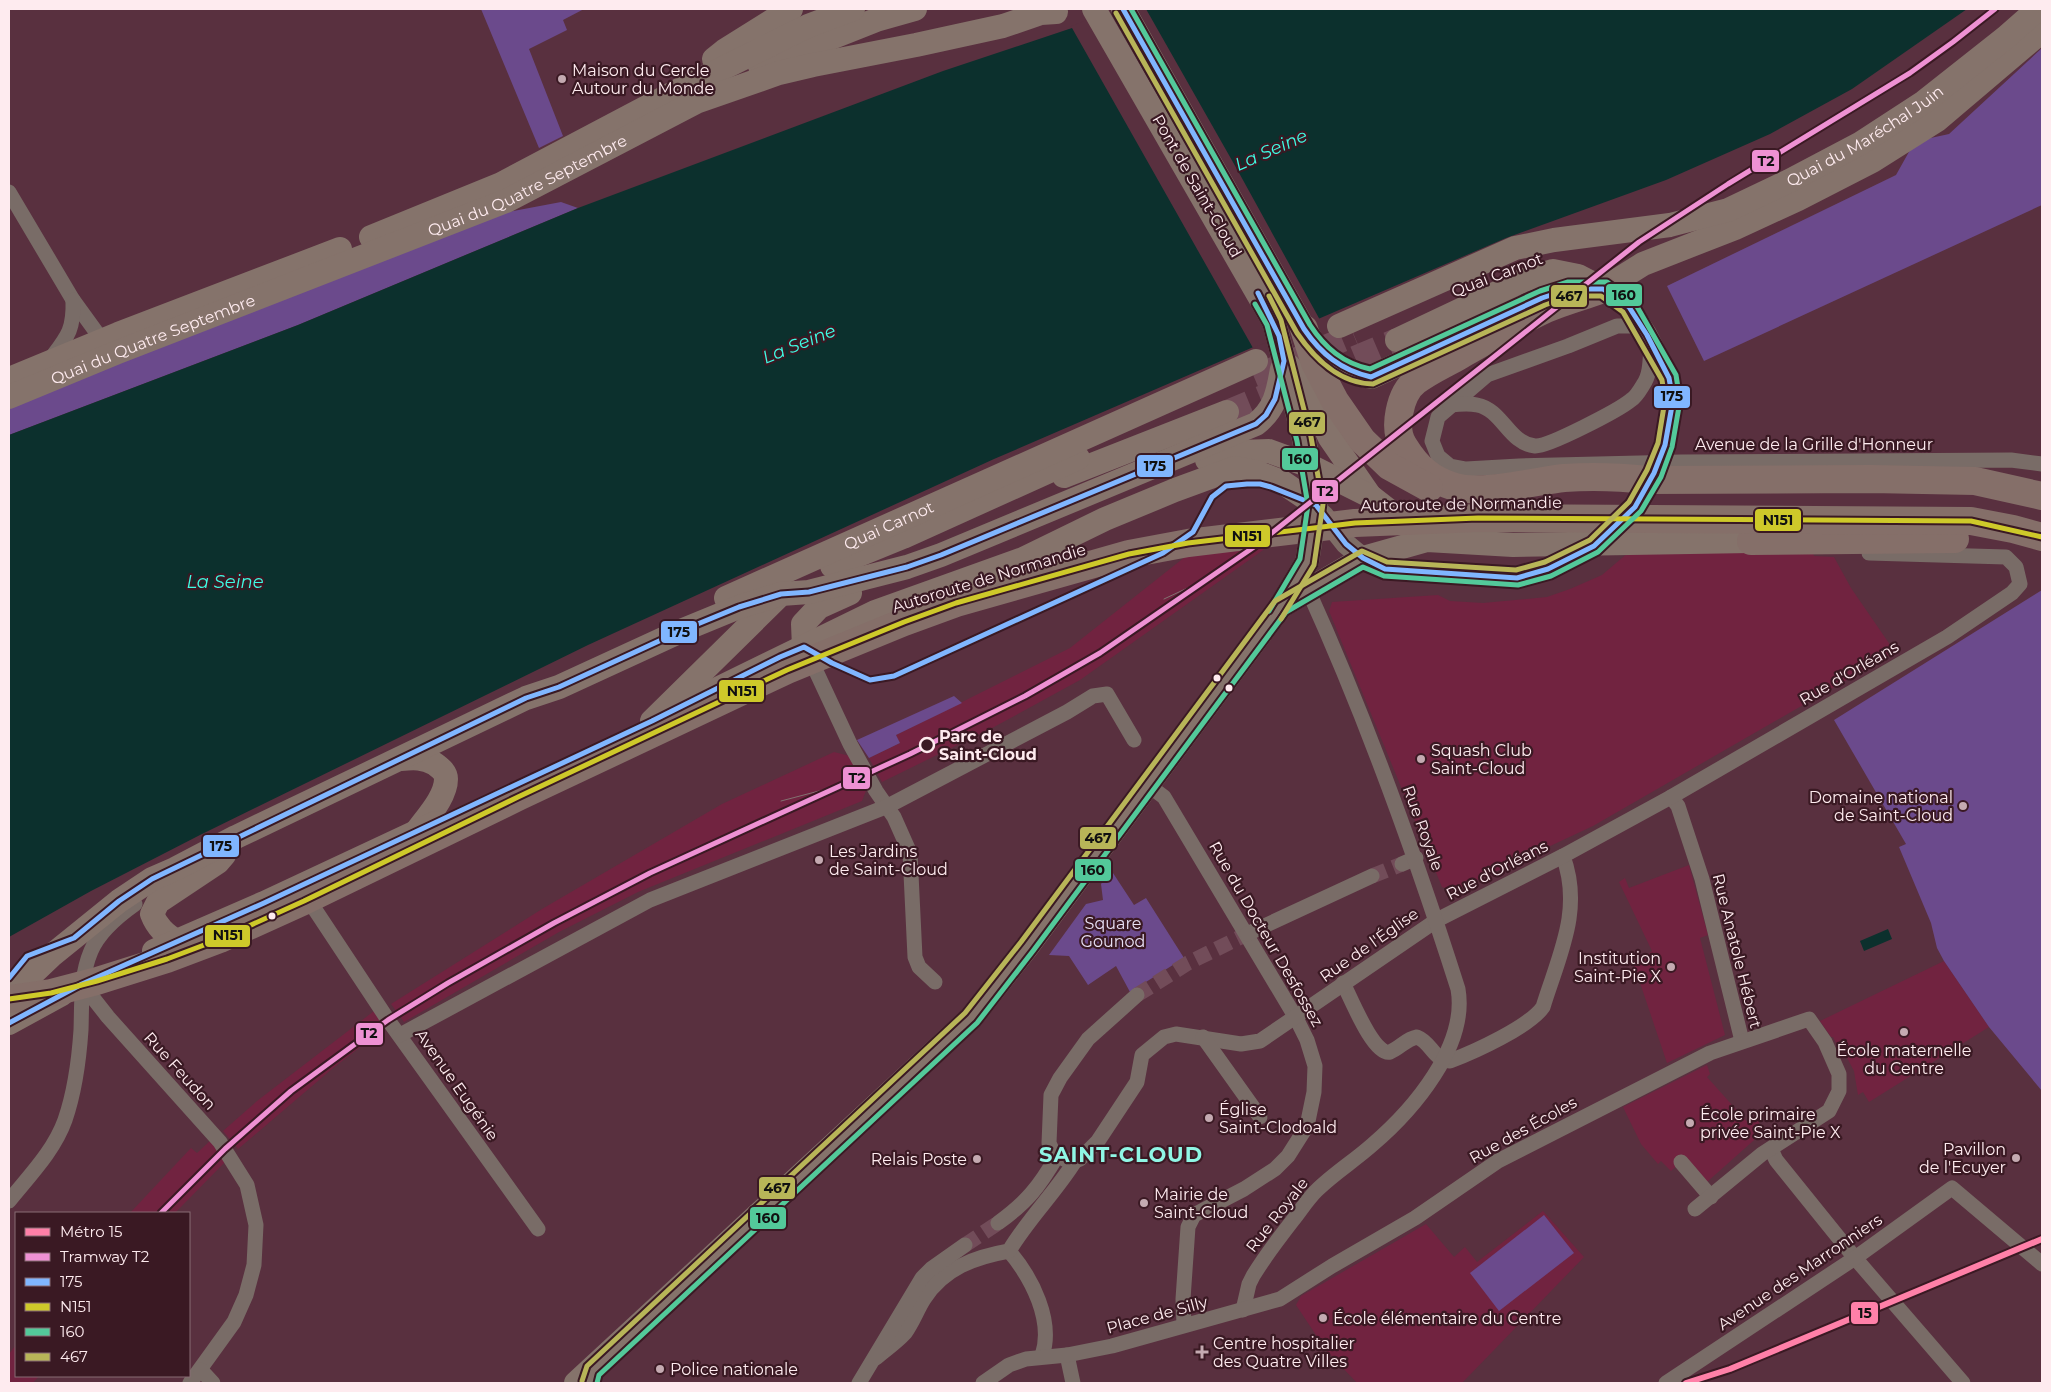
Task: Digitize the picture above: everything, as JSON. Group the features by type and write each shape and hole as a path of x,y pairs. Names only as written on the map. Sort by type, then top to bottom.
{"highway":[{"path":"1603,289 1530,317 1415,382 1404,400 1398,415 1400,441 1412,460 1424,473 1457,488 1478,489 1565,478 1621,477 1648,480 1871,479 1975,481 2042,496"},
{"path":"1304,329 1315,363 1335,401 1362,440 1389,466 1433,490 1455,497 1479,498 1623,485 1648,480"},
{"name":"Autoroute de Normandie","path":"9,982 48,976 93,965 161,943 214,923 297,886 703,689 780,654 898,606 951,587 1077,549 1126,538 1195,525 1296,511 1402,503 1478,501 1908,511 2013,529 2042,537"},
{"name":"Autoroute de Normandie","path":"9,998 51,993 97,981 167,959 220,939 304,901 795,666 956,603 1129,554 1244,535 1355,522 1402,520 1908,511 1973,502 2042,518"},
{"path":"1751,541 1969,538 2009,543 2042,553"}],"main road":[{"path":"686,96 724,51 791,9"},
{"name":"Quai du Quatre Septembre","path":"9,397 506,201 808,26 853,9"},
{"path":"686,96 723,84 771,61 876,20 915,9"},
{"name":"Quai du Maréchal Juin","path":"1670,226 1728,210 1789,181 1861,143 1924,102 2006,38 2038,9"},
{"name":"Pont de Saint-Cloud","path":"1112,11 1313,344 1329,360 1344,369 1371,378 1542,298 1569,289 1603,289"},
{"name":"Pont de Saint-Cloud","path":"1112,11 1274,322 1310,466 1316,505 1308,557 1282,606"},
{"name":"Quai du Quatre Septembre","path":"9,379 102,340 379,234 500,184 686,96 813,65 1004,26 1041,13 1056,12"},
{"name":"Quai du Maréchal Juin","path":"1735,228 1798,199 1872,161 1937,120 2042,31"},
{"name":"Quai Carnot","path":"1670,226 1554,240 1515,248 1346,330 1519,263 1555,254 1673,239 1735,228"},
{"path":"1665,445 1673,400 1669,378 1646,334 1629,307 1603,289 1643,264 1735,228"},
{"name":"Quai Carnot","path":"1397,340 1524,280 1553,271 1578,276 1603,289"},
{"path":"1284,360 1308,392 1330,438 1370,496 1427,540"},
{"name":"Quai Carnot","path":"652,721 781,594 809,592 907,567 941,555 1256,424 1268,414 1278,394 1284,360"},
{"name":"Quai Carnot","path":"9,998 51,956 119,901 152,879 526,698 559,687 691,626 739,607 781,594 825,569 903,538 1255,369 885,525 557,676 526,698"},
{"name":"Quai Carnot","path":"809,592 899,557 1051,481 1227,412"},
{"name":"Quai Carnot","path":"876,612 897,592 942,571 1212,458 1240,452 1265,451 1310,466 1370,496"},
{"name":"Quai Carnot","path":"9,1023 82,984 264,903 652,721 780,657 876,612 1023,559 1104,520 1175,490 1235,468 1256,472 1282,482 1316,505"},
{"path":"1316,505 1346,544 1363,558 1385,569 1517,578 1548,569"},
{"path":"586,1379 971,1018 1027,948 1282,606 1363,558 1427,540 1513,546 1751,541"},
{"path":"804,647 803,624 819,607 907,567"},
{"path":"395,760 414,758 427,760 442,769 446,778 441,795 417,831"},
{"path":"176,941 164,934 155,922 152,914 158,902 218,862 236,837"}],"street":[{"path":"9,192 73,300 102,340"},
{"path":"47,362 68,335 74,315 73,300"},
{"name":"Avenue de la Grille d'Honneur","path":"1646,334 1617,326 1487,375 1438,417 1432,441 1438,456 1450,466 1466,469 1691,462 2011,460 2042,464"},
{"path":"1450,405 1479,405 1494,413 1517,440 1535,446 1544,445 1561,438 1632,400 1644,384 1649,369 1646,334"},
{"name":"Rue d'Orléans","path":"1437,920 1563,856 1671,797 1947,637 2012,593 2020,584 2016,567 2006,557 1849,552 1751,541"},
{"name":"Rue Royale","path":"1243,1310 1249,1284 1253,1276 1308,1199 1323,1184 1385,1134 1416,1100 1444,1060 1460,1015 1460,1002 1437,920 1409,861 1308,590"},
{"path":"804,647 850,744 876,791 888,806 910,853 915,957 919,966 935,982"},
{"path":"400,1035 650,900 888,806 1067,712 1093,696 1107,694 1134,740"},
{"name":"Rue du Docteur Desfossez","path":"1148,785 1164,797 1247,934 1296,1018 1309,1044 1315,1066 1314,1092 1307,1126 1288,1156 1275,1169 1236,1194 1200,1211 1190,1221 1183,1298 1184,1325"},
{"name":"Rue Anatole Hébert","path":"1671,797 1678,806 1702,879 1742,1041 1784,1029 1809,1019 1825,1042 1839,1074 1839,1091 1829,1111 1771,1149 1695,1209"},
{"path":"1344,983 1366,1030 1378,1048 1384,1052 1390,1052 1410,1039 1417,1037 1424,1041 1436,1056 1444,1060 1453,1060 1519,1027 1536,1016 1542,1007 1571,914 1570,875 1563,856"},
{"path":"9,1201 51,1150 65,1121 77,1073 81,1031 82,984 91,950 104,931 123,912 159,888 175,869"},
{"path":"1247,934 1372,876"},
{"name":"Avenue Eugénie","path":"299,886 400,1035 538,1229"},
{"name":"Rue de l'Église","path":"1009,1252 1024,1228 1054,1192 1075,1161 1098,1141 1137,1082 1141,1058 1145,1052 1164,1037 1172,1034 1241,1044 1255,1043 1296,1018 1437,920"},
{"name":"Rue Feudon","path":"82,984 108,1017 220,1142 247,1185 256,1225 254,1265 246,1295 234,1322 190,1383"},
{"path":"1075,1161 1066,1160 1053,1152 1050,1143 1052,1095 1060,1078 1088,1039 1137,995"},
{"path":"1203,1037 1260,1117"},
{"name":"Rue des Écoles","path":"1280,1299 1414,1218 1498,1161 1710,1053 1742,1041"},
{"path":"1771,1149 1776,1160 1855,1258 1964,1383"},
{"path":"998,1223 1020,1207 1033,1193 1057,1156"},
{"path":"1681,1162 1711,1197"},
{"name":"Avenue des Marronniers","path":"1666,1383 1855,1258 1952,1188 2042,1264"},
{"path":"859,1383 876,1358 885,1339 922,1278 931,1269 965,1245"},
{"path":"876,1358 897,1342 906,1331 923,1300 941,1279 973,1259 1009,1252 1027,1274 1036,1295 1046,1331 1046,1343 1042,1356"},
{"name":"Place de Silly","path":"983,1383 1010,1365 1042,1356 1067,1355 1112,1346 1280,1299"},
{"path":"1067,1355 1073,1383"},
{"path":"201,1370 213,1383"}],"shaded area":[{"path":"1276,541 1080,680 994,727 882,782 869,758 900,743 896,735 1070,648 1190,553"},
{"path":"1629,552 1813,553 1814,556 1834,557 1851,588 1895,652 1593,826 1454,891 1442,887 1329,611 1332,602 1438,595 1450,601 1483,603 1547,597 1602,575"},
{"path":"834,752 850,756 867,788 862,801 638,892 559,932 404,1022 391,1004 542,909 722,804"},
{"name":"Institution Saint-Pie X","path":"1689,865 1708,935 1700,938 1725,1035 1667,1063 1633,962 1640,962 1652,951 1619,882 1625,878 1629,888"},
{"name":"École maternelle du Centre","path":"1944,961 1989,1027 1869,1102 1863,1092 1858,1095 1854,1071 1843,1050 1840,1051 1833,1037 1831,1037 1820,1021"},
{"path":"374,1011 386,1027 332,1069 238,1149 223,1131 257,1101"},
{"name":"École primaire privée Saint-Pie X","path":"1707,1065 1710,1074 1707,1077 1750,1125 1758,1118 1762,1133 1707,1182 1686,1157 1671,1171 1661,1161 1658,1164 1641,1144 1623,1107"},
{"path":"211,1140 225,1162 176,1212 131,1212 191,1148 197,1153"},
{"path":"1543,1211 1584,1257 1462,1383 1357,1383 1326,1350 1296,1305 1301,1296 1426,1224 1454,1257 1465,1247 1477,1262"},
{"path":"15,1346 15,1377 38,1377 33,1383 9,1383 9,1354"}],"green space":[{"path":"481,9 584,9 563,20 567,30 529,49 563,136 539,148"},
{"path":"2042,48 2042,205 1704,361 1667,286 1896,175 1910,150 1926,139 1949,134"},
{"path":"561,202 578,208 298,325 9,435 9,407 497,214"},
{"name":"Domaine national de Saint-Cloud","path":"2042,590 2042,1091 1989,1027 1944,961 1937,948 1931,923 1899,847 1906,844 1834,720"},
{"path":"954,696 962,703 896,735 900,743 869,758 857,740"},
{"name":"Square Gounod","path":"1111,870 1134,905 1146,898 1184,958 1130,992 1116,966 1088,985 1069,956 1049,955 1086,904 1103,900 1101,884"},
{"path":"1544,1215 1574,1253 1499,1311 1470,1273"}],"water":[{"name":"La Seine","path":"1121,9 1967,9 1852,89 1770,134 1666,180 1506,238 994,459 588,645 200,835 91,891 9,937 9,435 298,325 578,208 943,71 1072,28"},
{"path":"1888,929 1892,939 1864,951 1860,941"}],"pier":[{"path":"1114,9 1146,9 1320,320 1253,348 1072,28 1069,27"}],"tunnel":[{"path":"1254,377 1354,335"},
{"path":"1322,372 1397,340"},
{"path":"1227,412 1292,385"},
{"path":"1548,569 1594,546 1635,507 1656,468"},
{"path":"1372,876 1402,864"},
{"path":"1137,995 1188,963 1247,934"},
{"path":"965,1245 998,1223"}],"tram line":[{"name":"T2","path":"162,1212 225,1149 291,1091 388,1020 448,983 554,923 650,873 910,754 1025,696 1100,653 1254,547 1639,242 1728,184 1910,73 1995,9"},
{"path":"1164,599 1209,578"},
{"path":"781,801 838,786"}],"metro line":[{"name":"15","path":"1686,1383 1730,1369 2042,1239"}],"transit line":[{"name":"175","path":"9,1023 82,984 264,903 652,721 780,657 804,647 832,663 870,680 894,676 1163,553 1193,532 1212,497 1226,486 1260,484 1316,505 1346,544 1363,558 1385,569 1517,578 1548,569 1594,546 1635,507 1654,473 1665,445 1673,400 1669,378 1647,335 1629,307 1603,289 1569,289 1542,298 1371,377 1341,365 1317,346 1304,329 1123,9"},
{"name":"160","path":"597,1383 599,1375 977,1023 1286,612 1363,567 1384,576 1518,585 1551,576 1598,552 1641,511 1661,477 1672,447 1680,401 1676,375 1635,303 1607,282 1568,282 1540,291 1370,369 1343,359 1328,347 1310,325 1131,9"},
{"name":"467","path":"582,1381 587,1366 965,1013 1021,942 1275,601 1362,551 1387,562 1516,570 1545,562 1590,540 1629,502 1647,470 1658,443 1665,400 1662,380 1623,312 1601,296 1570,296 1545,305 1373,384 1350,380 1329,368 1311,352 1297,333 1116,13"},
{"name":"175","path":"9,978 27,956 74,938 119,901 152,879 526,698 559,687 683,630 739,607 781,594 809,592 907,567 941,555 1256,424 1266,415 1275,399 1284,361 1279,336 1258,293"},
{"name":"467","path":"1269,296 1281,320 1311,437 1323,504 1314,565 1281,619"},
{"name":"160","path":"1255,304 1267,325 1297,441 1308,505 1300,559 1269,611"},
{"name":"N151","path":"9,999 51,993 97,981 167,959 220,939 304,901 787,670 904,622 956,603 1129,554 1188,543 1355,523 1478,518 1971,521 2042,537"}],"place":[{"name":"Maison du Cercle Autour du Monde","path":"562,79"},
{"name":"Parc de Saint-Cloud","path":"927,745"},
{"name":"Squash Club Saint-Cloud","path":"1421,759"},
{"name":"Domaine national de Saint-Cloud","path":"1963,806"},
{"name":"Les Jardins de Saint-Cloud","path":"819,860"},
{"name":"Institution Saint-Pie X","path":"1671,967"},
{"name":"École maternelle du Centre","path":"1904,1032"},
{"name":"Église Saint-Clodoald","path":"1209,1118"},
{"name":"École primaire privée Saint-Pie X","path":"1690,1123"},
{"name":"Pavillon de l'Ecuyer","path":"2016,1158"},
{"name":"Relais Poste","path":"977,1159"},
{"name":"Mairie de Saint-Cloud","path":"1144,1203"},
{"name":"École élémentaire du Centre","path":"1323,1318"},
{"name":"Centre hospitalier des Quatre Villes","path":"1202,1352"},
{"name":"Police nationale","path":"660,1369"}],"district":[{"name":"SAINT-CLOUD","path":"1121,1154"}]}
